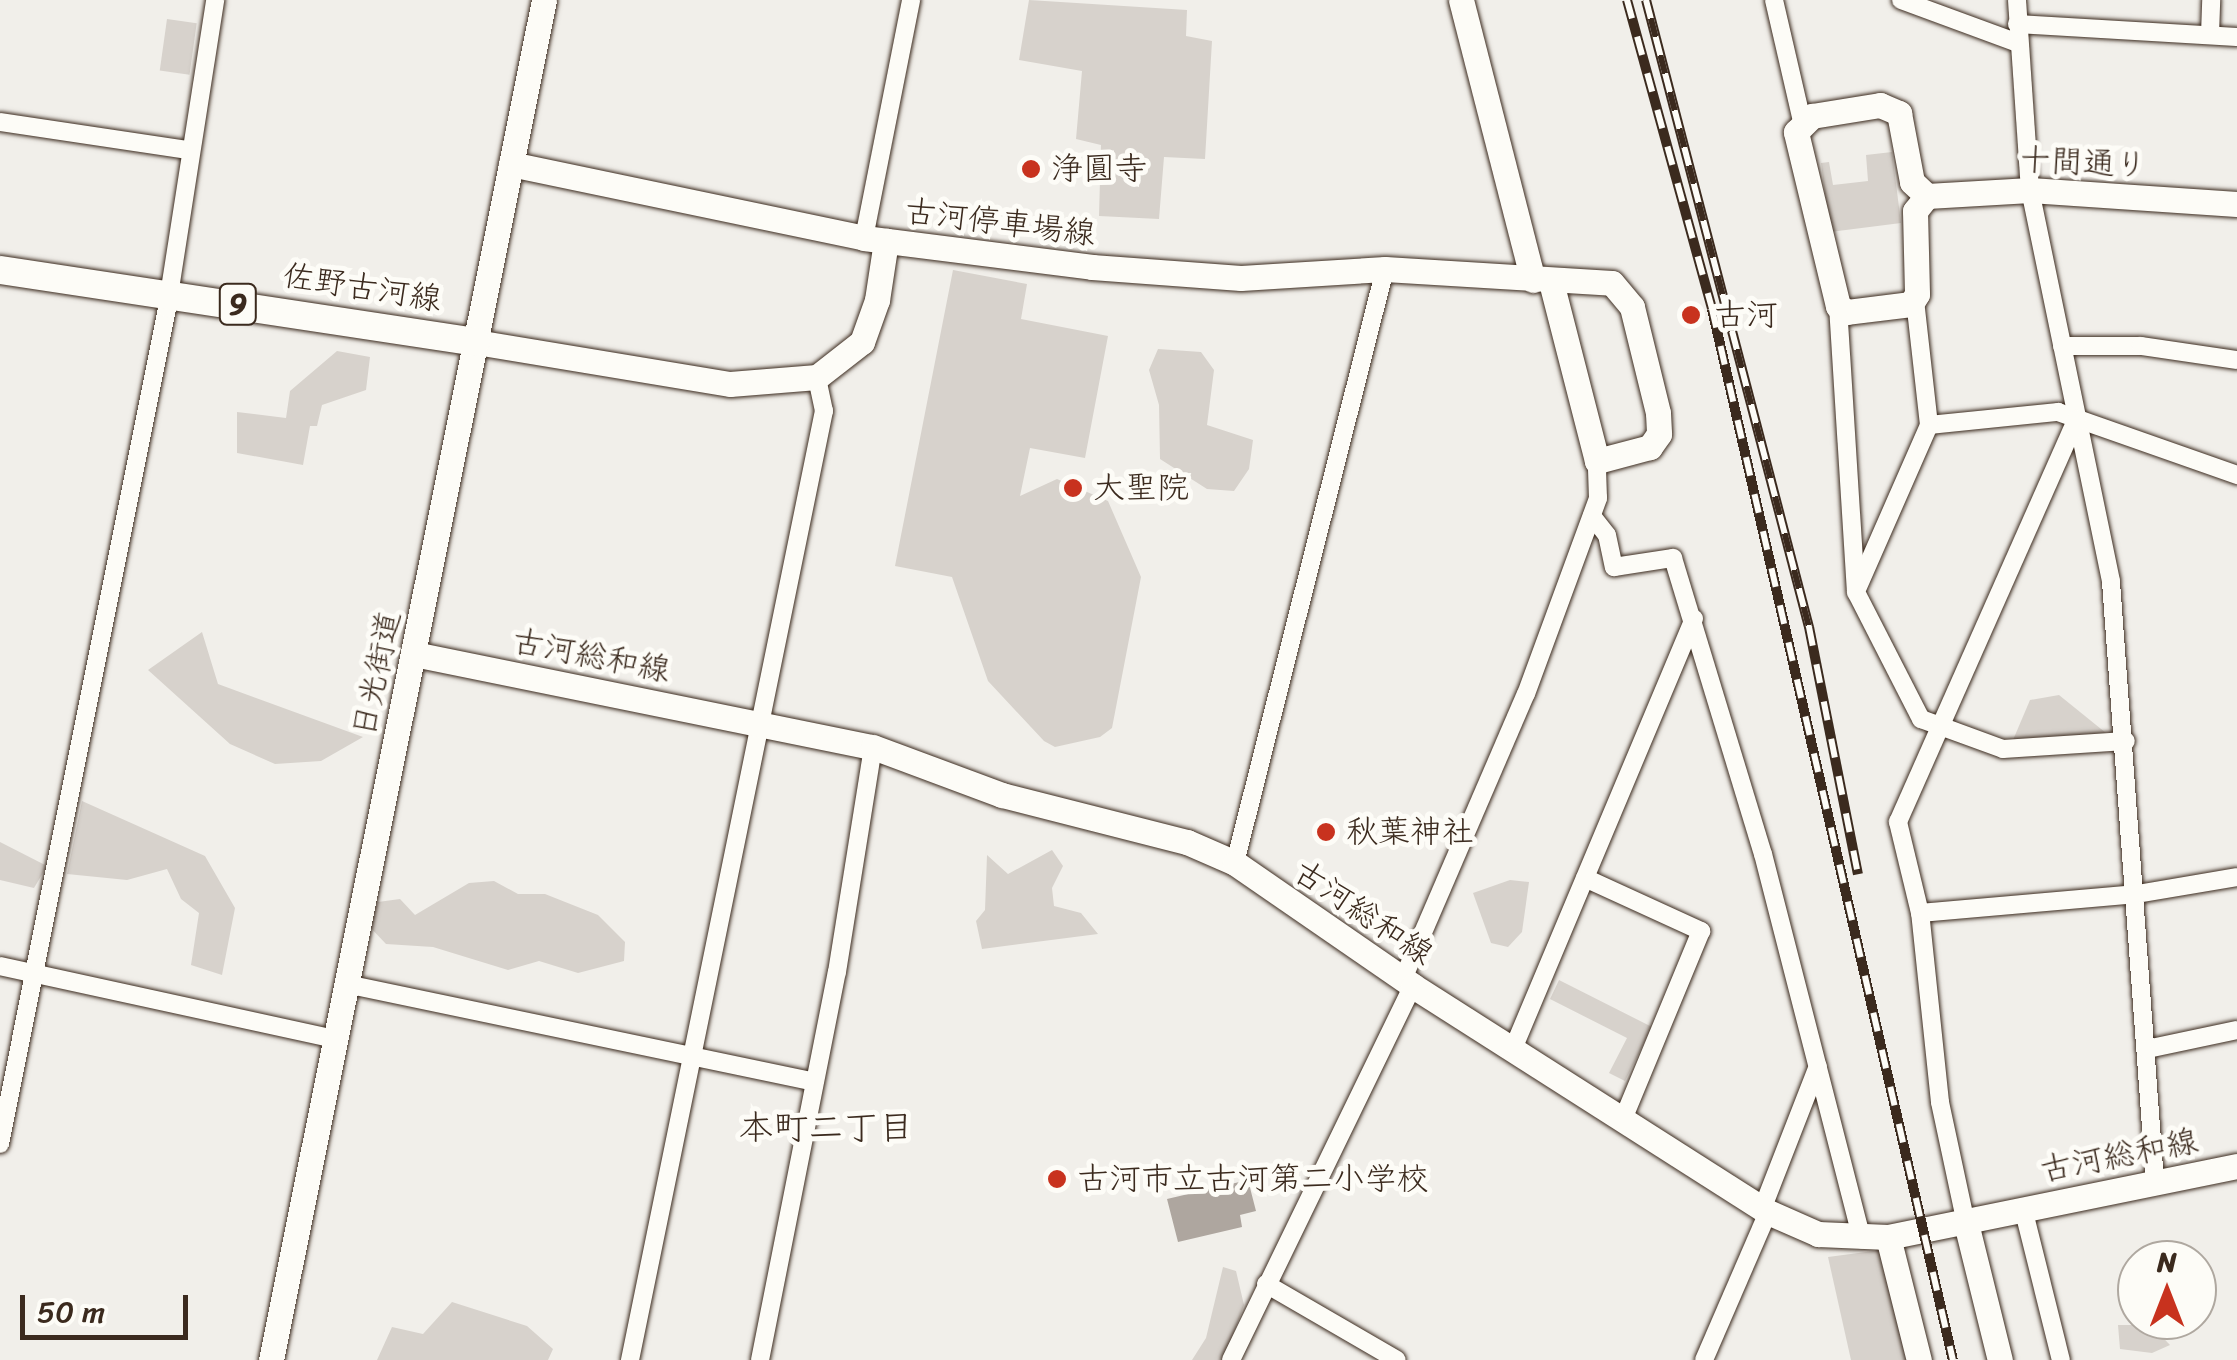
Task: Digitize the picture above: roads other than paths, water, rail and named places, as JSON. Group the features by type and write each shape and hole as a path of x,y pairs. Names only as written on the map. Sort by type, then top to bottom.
{"main road":[{"name":"日光街道","path":"270,1360 544,0"},
{"path":"1462,0 1596,461"},
{"path":"1894,108 1902,119 1914,190 1927,196 1915,210 1915,300 1848,312 1838,306 1796,138 1802,121 1894,108"},
{"path":"511,164 875,240"},
{"name":"十間通り","path":"1927,196 2030,190 2237,204"},
{"name":"古河停車場線","path":"817,378 862,342 877,300 875,240 1209,276 1385,269 1612,283 1626,296 1636,325 1659,434 1642,450 1596,461"},
{"name":"佐野古河線","path":"0,270 476,342"},
{"path":"476,342 730,384 817,378"},
{"name":"古河総和線","path":"414,654 873,747 1002,794 1170,837 1235,863 1408,982 1765,1210 1818,1234 1875,1238 2237,1166"},
{"path":"1965,1220 2000,1360"},
{"path":"1875,1238 1919,1360"}],"street":[{"path":"0,1144 169,293 214,0"},
{"path":"875,240 911,0"},
{"path":"1774,0 1802,121"},
{"path":"1902,0 2018,33 2237,37"},
{"path":"2017,0 2030,190 2111,582 2126,741 2155,1181"},
{"path":"2210,35 2211,0"},
{"path":"0,122 188,150"},
{"path":"1235,863 1385,269"},
{"path":"1856,592 1929,426 1915,300"},
{"path":"1838,306 1856,592 1921,719 1941,731 2004,749 2126,741"},
{"path":"2062,346 2141,346 2237,360"},
{"path":"630,1360 824,410 817,378"},
{"path":"1929,426 2058,412 2237,475"},
{"path":"1965,1220 1940,1102 1920,913 1898,822 2078,418"},
{"path":"1231,1360 1408,982 1526,694 1592,516 1596,461"},
{"path":"1592,516 1606,535 1614,567 1673,558 1694,618 1818,1066 1875,1238"},
{"path":"1513,1049 1694,618"},
{"path":"760,1360 812,1081 838,972 873,747"},
{"path":"1920,913 2137,894 2237,876"},
{"path":"1585,878 1701,931 1623,1118"},
{"path":"0,966 335,1039"},
{"path":"346,984 812,1081"},
{"path":"2148,1049 2237,1030"},
{"path":"1704,1360 1818,1066"},
{"path":"2022,1208 2061,1360"},
{"path":"1266,1284 1397,1360"}],"railway":[{"path":"1627,0 1712,309 1953,1360"},
{"path":"1646,0 1809,627 1858,874"}],"place":[{"name":"浄圓寺","path":"1031,169"},
{"name":"古河","path":"1691,315"},
{"name":"大聖院","path":"1073,488"},
{"name":"秋葉神社","path":"1326,832"},
{"name":"古河市立古河第二小学校","path":"1057,1179"}],"district":[{"name":"本町二丁目","path":"826,1127"}]}
